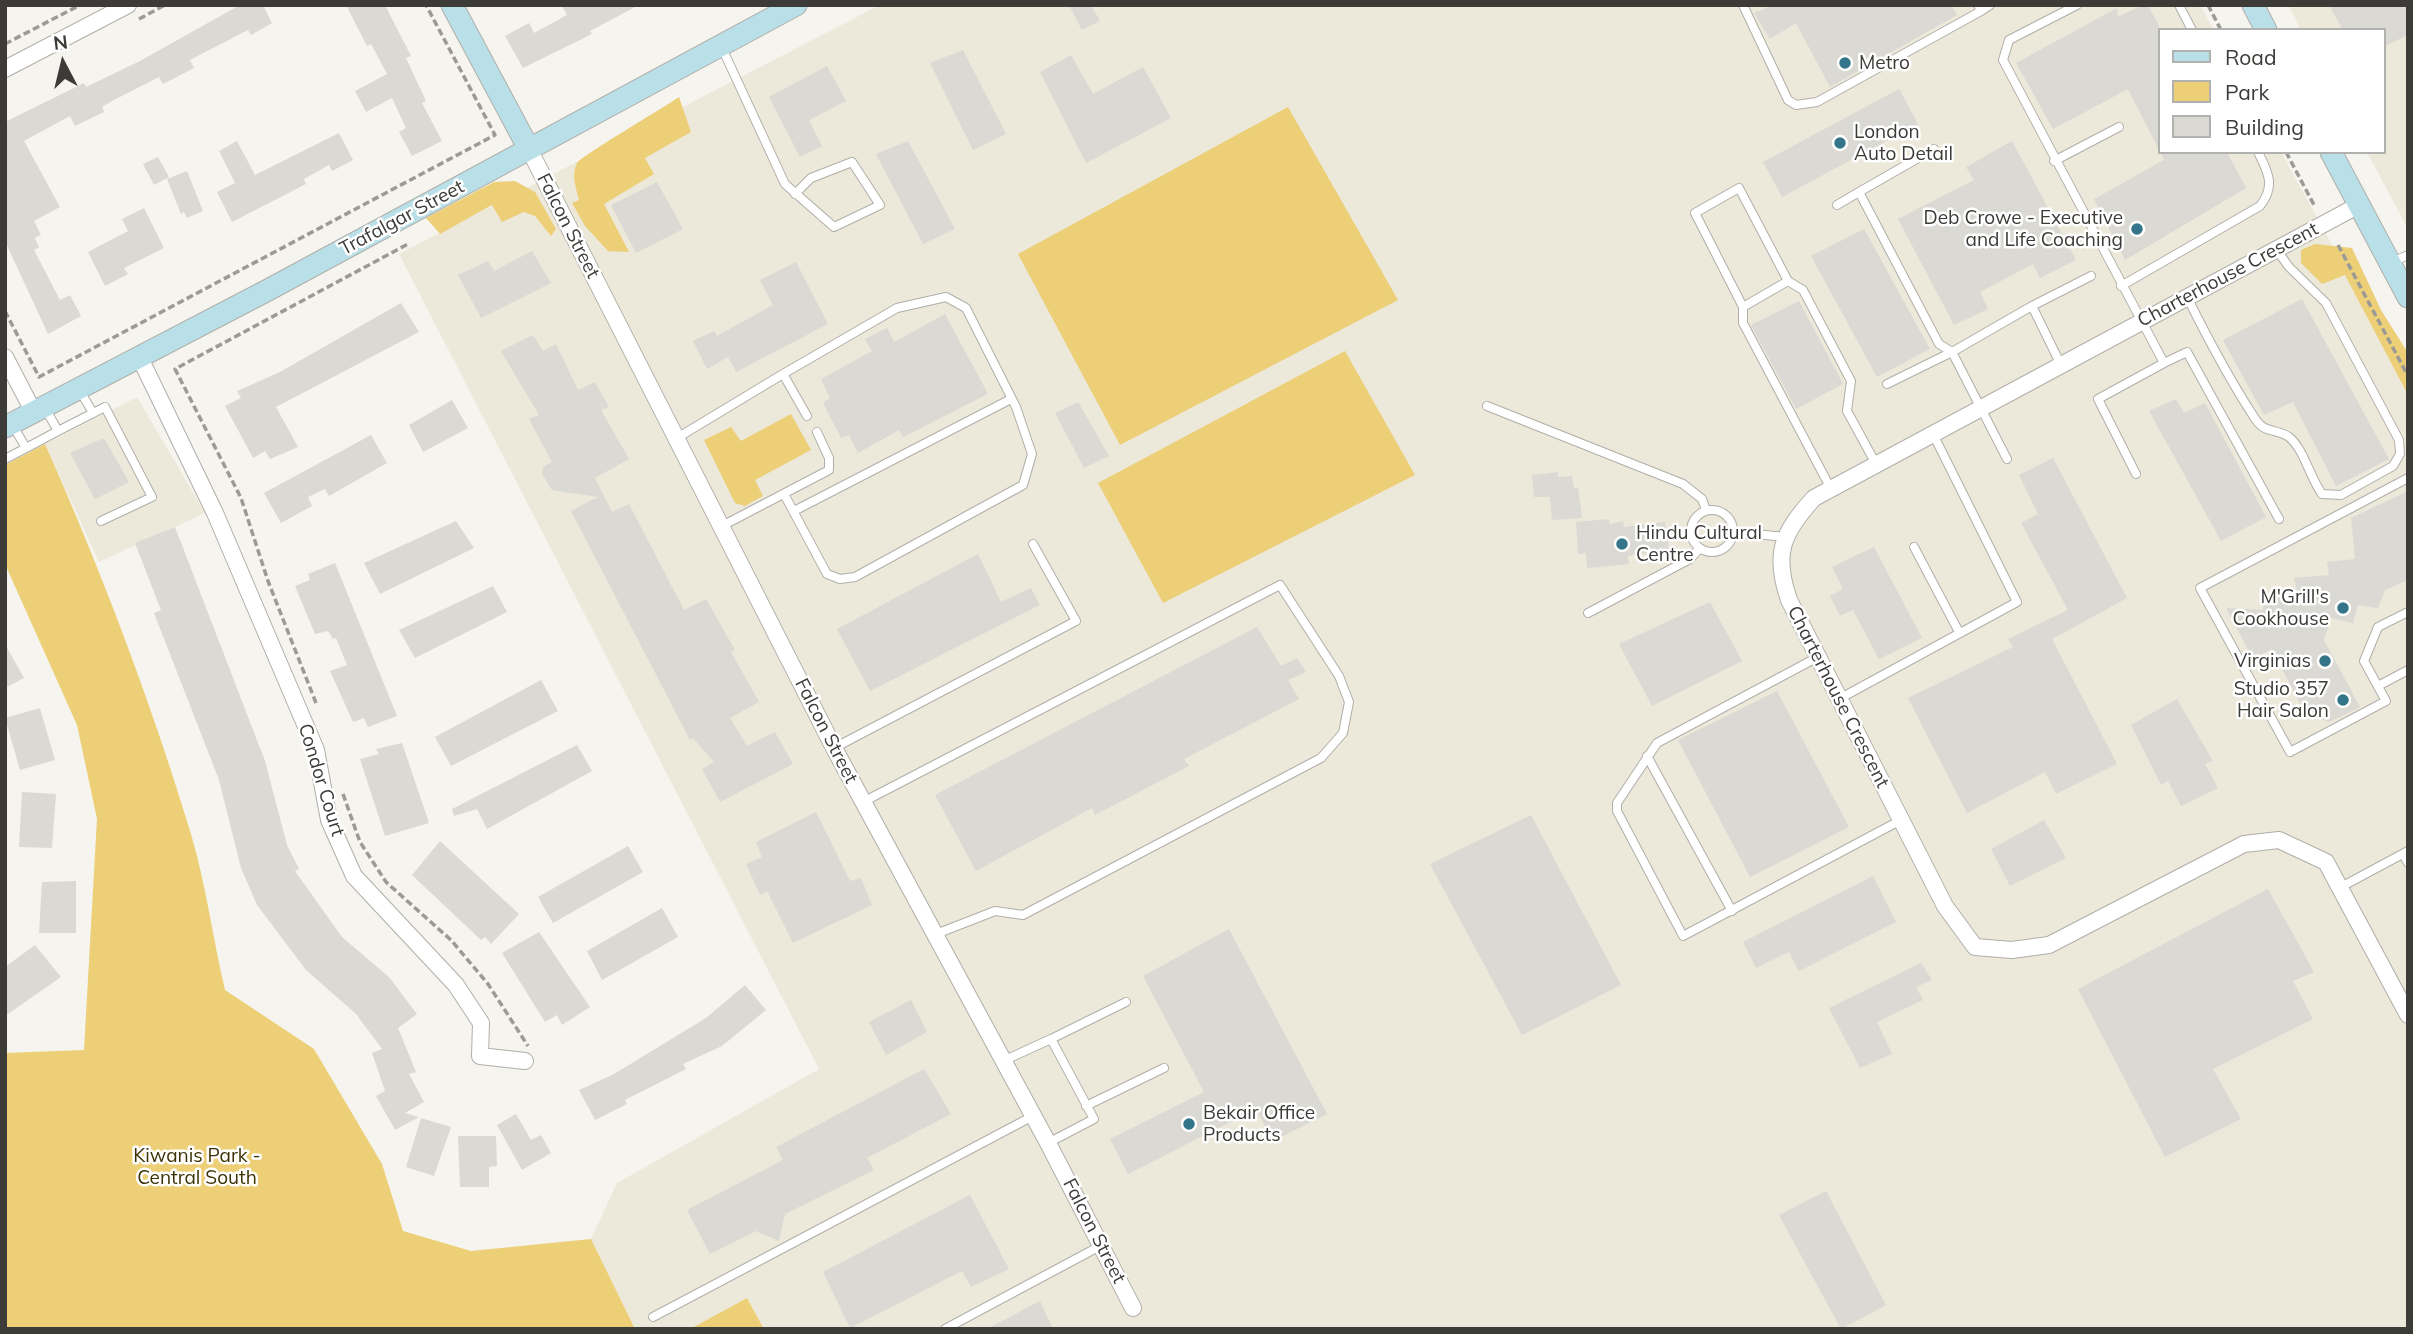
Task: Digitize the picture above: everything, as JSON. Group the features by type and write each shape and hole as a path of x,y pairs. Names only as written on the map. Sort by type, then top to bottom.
{"main road":[{"path":"452,5 529,149"},
{"name":"Trafalgar Street","path":"8,425 140,358 796,5"},
{"path":"2253,5 2265,28"},
{"path":"2332,154 2358,205 2399,259 2408,297"}],"street":[{"path":"5,69 128,5"},
{"name":"Falcon Street","path":"529,149 834,748 1048,1143 1133,1308"},
{"name":"Charterhouse Crescent","path":"2358,205 1831,489 1806,506 1792,521 1786,537 1780,573 1789,600 1945,906 1975,947 2012,950 2049,945 2244,844 2279,841 2326,862 2408,1015"},
{"path":"5,357 39,408"},
{"name":"Condor Court","path":"140,358 215,513 316,750 329,820 354,876 456,985 481,1023 480,1056 527,1054"}],"lane":[{"path":"1743,5 1788,100 1796,105 1817,102 1979,8 1990,5"},
{"path":"2077,5 2009,40 2003,60 2054,161 2164,363"},
{"path":"2179,5 2191,28"},
{"path":"721,46 785,184 795,194 834,227 880,205 852,162 811,178 795,194"},
{"path":"2054,161 2119,127"},
{"path":"1837,205 1934,149"},
{"path":"2121,286 2260,205 2265,199 2270,178 2259,154"},
{"path":"1831,489 1743,323 1743,307 1695,213 1739,188 1788,281 1803,290 1851,381 1847,411 1877,464"},
{"path":"1859,192 1939,344 1952,352 2007,459"},
{"path":"2187,297 2227,375 2238,388 2256,421 2265,429 2283,435 2292,442 2322,494 2340,495 2393,466 2400,454 2399,440 2326,303 2284,262 2276,249"},
{"path":"1887,384 1952,352 2091,276"},
{"path":"1743,307 1788,281"},
{"path":"677,438 897,308 947,297 966,308 1012,399 1032,454 1023,485 855,577 840,579 827,573 784,494"},
{"path":"2032,306 2061,365"},
{"path":"2136,474 2098,398 2187,352 2279,519"},
{"path":"783,374 807,416"},
{"path":"79,388 93,413"},
{"path":"794,512 1012,399"},
{"path":"5,459 105,407 152,497 101,521"},
{"path":"1488,407 1683,484 1702,499 1706,510"},
{"path":"39,408 58,431"},
{"path":"8,425 26,448"},
{"path":"722,526 829,470 829,458 817,432"},
{"path":"1839,699 2017,602 1933,434"},
{"path":"2408,478 2200,588 2290,752 2386,701 2364,661 2378,627 2408,612"},
{"path":"1706,510 1721,511 1727,515 1733,532 1730,543 1718,552 1699,549 1691,537 1691,523 1706,510"},
{"path":"1733,532 1786,537"},
{"path":"834,748 1076,621 1032,544"},
{"path":"1914,547 1959,632"},
{"path":"1588,613 1690,559 1699,549"},
{"path":"863,802 1280,585 1339,676 1349,702 1343,733 1321,758 1023,915 995,911 936,934"},
{"path":"1818,657 1657,743 1617,803 1617,811 1683,936 1901,820"},
{"path":"2378,686 2408,670"},
{"path":"1647,756 1732,911"},
{"path":"2341,887 2405,852 2408,863"},
{"path":"1003,1061 1126,1002"},
{"path":"1048,1143 1094,1119 1051,1039"},
{"path":"1086,1106 1164,1068"},
{"path":"653,1317 1033,1116"},
{"path":"945,1329 1102,1245"}],"path":[{"path":"5,44 80,5"},
{"path":"5,311 39,377 495,135 426,5"},
{"path":"2208,5 2220,28"},
{"path":"2287,154 2314,205"},
{"path":"318,707 268,581 241,498 175,369 408,244"},
{"path":"2338,245 2408,376"},
{"path":"341,786 360,842 386,883 450,940 481,975 524,1035 527,1054"}],"shaded area":[{"path":"880,5 2200,5 2213,28 2158,28 2158,154 2282,154 2408,383 2408,1329 764,1329 747,1298 690,1329 635,1329 591,1239 617,1183 819,1069 399,254"},
{"path":"2288,5 2408,5 2408,229 2368,154 2385,154 2385,28 2300,28"},
{"path":"137,397 205,513 99,562 45,444"}],"green space":[{"path":"679,97 691,132 645,158 654,174 604,204 629,252 608,251 585,226 572,203 579,200 574,177 577,163"},
{"path":"1288,107 1398,300 1120,445 1018,254"},
{"path":"515,181 535,192 556,229 551,236 535,216 524,212 502,222 492,205 440,234 426,218 494,182"},
{"path":"2315,244 2352,248 2381,310 2408,353 2408,395 2345,275 2322,284 2301,263 2301,250"},
{"path":"1345,351 1415,475 1163,603 1098,483"},
{"path":"791,414 811,450 755,480 763,496 745,506 735,503 704,440 731,427 741,441"},
{"name":"Kiwanis Park - Central South","path":"45,444 124,637 176,785 196,853 225,990 314,1049 382,1164 403,1231 471,1251 591,1239 635,1329 5,1329 5,1053 84,1050 97,819 77,725 5,564 5,465"},
{"path":"747,1298 764,1329 690,1329"}],"building":[{"path":"240,5 263,5 272,23 251,35 248,30 190,60 194,68 163,84 159,77 112,101 102,107 104,112 75,126 70,116 24,141 60,207 34,221 41,235 35,238 39,247 34,250 60,300 70,295 81,316 48,334 5,241 5,122 84,83 86,87 140,61"},
{"path":"346,5 385,5 411,56 406,58 426,101 422,103 442,141 412,156 399,132 406,128 392,98 366,112 355,91 387,74 371,44 367,46"},
{"path":"561,5 639,5 590,31 592,34 523,68 505,36 529,23 534,33 567,15"},
{"path":"1069,5 1091,5 1100,21 1082,30"},
{"name":"Metro","path":"1774,5 1951,5 1957,15 1830,87 1796,23 1770,39 1754,13"},
{"path":"2148,5 2159,26 2158,148 2128,89 2053,129 2016,63 2117,8 2118,17"},
{"path":"2329,5 2408,5 2408,35 2385,46 2385,28 2342,28"},
{"path":"963,50 1006,134 973,150 930,63"},
{"path":"1071,55 1093,94 1143,67 1171,118 1086,163 1040,72"},
{"path":"827,66 846,101 809,120 822,146 800,157 769,97"},
{"name":"London Auto Detail","path":"1899,89 1918,124 1782,197 1763,162"},
{"path":"339,133 353,160 332,171 329,165 304,179 306,184 232,222 217,192 235,183 219,151 237,141 255,175"},
{"path":"908,141 955,229 923,244 876,154"},
{"path":"2012,141 2076,260 2040,278 2033,264 1980,292 1988,309 1954,325 1898,219 1974,180 1966,167"},
{"path":"2162,154 2228,154 2246,188 2125,260 2094,199 2164,160"},
{"path":"158,157 169,177 154,185 143,164"},
{"path":"187,171 203,211 187,218 184,212 181,214 167,179"},
{"path":"657,182 683,229 636,253 611,205"},
{"path":"144,208 164,248 124,268 128,274 105,286 88,252 128,231 122,219"},
{"path":"1864,229 1930,349 1877,377 1811,256"},
{"path":"532,251 551,283 481,318 458,275 488,261 494,271"},
{"path":"796,262 828,324 736,372 728,357 707,369 693,341 714,331 717,336 773,305 760,280"},
{"path":"2302,299 2389,459 2336,486 2293,402 2264,415 2223,340"},
{"path":"1799,301 1843,384 1796,409 1751,325"},
{"path":"401,303 419,332 276,407 298,447 270,459 265,451 253,458 225,406 241,398 237,391 280,372"},
{"path":"945,314 988,394 903,437 899,430 858,453 849,435 841,438 823,403 830,398 821,379 872,351 865,339 887,328 894,342"},
{"path":"533,335 543,351 556,344 578,390 595,382 609,407 601,410 629,459 595,478 612,512 629,504 684,610 706,599 735,650 731,652 759,702 730,718 747,746 775,732 793,764 720,802 702,769 714,762 693,738 690,740 571,511 598,497 552,490 542,474 543,467 552,462 529,419 539,415 501,351"},
{"path":"2176,399 2184,413 2205,403 2266,517 2221,541 2149,411"},
{"path":"452,400 468,428 423,452 409,425"},
{"path":"1078,402 1109,456 1084,468 1055,413"},
{"path":"371,435 387,463 329,496 325,489 308,497 312,506 281,523 264,493"},
{"path":"104,438 129,482 95,499 70,453"},
{"path":"2053,458 2127,598 2052,639 2117,764 2056,794 2045,772 1967,813 1908,698 2013,647 2008,639 2068,610 2021,523 2038,514 2019,475"},
{"path":"1558,472 1558,477 1572,476 1574,488 1578,488 1582,518 1552,520 1550,497 1534,497 1532,475"},
{"path":"2408,491 2408,580 2385,590 2378,608 2358,605 2353,623 2331,618 2324,640 2360,707 2329,722 2305,714 2272,649 2253,659 2226,608 2263,610 2264,595 2297,591 2294,578 2329,575 2327,562 2355,559 2351,518"},
{"name":"Hindu Cultural Centre","path":"1609,519 1610,524 1623,521 1624,527 1665,522 1669,550 1628,556 1629,564 1587,568 1586,553 1578,554 1576,522"},
{"path":"456,521 474,548 380,594 364,563"},
{"path":"175,527 265,761 287,845 299,869 295,871 342,937 389,977 417,1014 398,1028 416,1072 409,1074 424,1102 405,1113 419,1117 395,1130 376,1096 385,1091 372,1053 382,1049 356,1014 306,970 257,905 241,868 219,780 154,613 161,610 135,543"},
{"path":"1874,547 1922,638 1879,659 1853,610 1840,616 1830,596 1843,589 1832,567"},
{"path":"978,554 1001,602 1031,588 1040,605 870,691 837,629"},
{"path":"335,563 397,716 368,727 364,718 353,722 330,671 347,665 336,638 333,639 328,631 315,634 295,586 310,580 308,574"},
{"path":"493,586 507,612 415,658 399,630"},
{"path":"1710,602 1742,661 1652,706 1619,644"},
{"path":"1257,627 1281,666 1297,658 1306,672 1288,680 1299,699 1184,759 1189,766 1095,815 1092,808 976,871 935,795"},
{"path":"5,644 24,678 5,688"},
{"path":"541,680 558,711 451,766 435,737"},
{"path":"1777,691 1849,827 1750,877 1678,740"},
{"path":"2177,699 2213,761 2205,764 2218,788 2181,806 2168,781 2161,785 2131,725"},
{"path":"40,708 55,760 20,770 5,718"},
{"path":"402,743 429,823 385,836 360,759 379,754 376,749"},
{"path":"577,745 592,771 487,829 477,809 454,816 452,809"},
{"path":"22,792 56,794 52,848 19,847"},
{"path":"816,812 850,881 861,878 872,905 793,943 767,891 760,895 746,864 762,857 756,842"},
{"path":"1531,815 1621,985 1522,1035 1430,864"},
{"path":"2044,820 2066,858 2010,886 1991,849"},
{"path":"440,841 519,914 491,944 485,937 481,940 412,875"},
{"path":"628,846 643,872 553,923 538,897"},
{"path":"1873,876 1896,922 1799,971 1789,952 1756,968 1743,942"},
{"path":"76,881 76,933 39,933 42,882"},
{"path":"2268,889 2314,972 2293,981 2313,1019 2213,1069 2241,1119 2165,1157 2078,989"},
{"path":"662,908 678,937 602,980 587,951"},
{"path":"1229,929 1327,1114 1273,1141 1256,1109 1128,1174 1110,1139 1204,1092 1143,976"},
{"path":"539,932 590,1007 562,1025 557,1015 545,1022 502,953"},
{"path":"35,945 61,977 5,1016 5,967"},
{"path":"1921,963 1932,980 1916,987 1923,1000 1877,1022 1892,1054 1860,1068 1829,1008"},
{"path":"745,985 766,1010 722,1046 683,1064 686,1069 625,1100 627,1104 595,1120 579,1090 614,1074 706,1018"},
{"path":"911,1000 927,1032 886,1055 869,1022"},
{"path":"924,1069 951,1114 867,1158 874,1170 785,1214 779,1241 756,1231 710,1254 687,1210 783,1160 776,1147"},
{"path":"516,1114 531,1140 541,1135 551,1153 522,1170 497,1125"},
{"path":"421,1118 451,1127 434,1176 406,1167"},
{"path":"458,1136 496,1136 497,1166 489,1167 489,1187 460,1187"},
{"path":"1826,1191 1886,1305 1841,1329 1779,1215"},
{"path":"970,1195 1009,1269 971,1287 962,1271 850,1328 823,1272"},
{"path":"1040,1301 1053,1329 987,1329"}],"place":[{"name":"Metro","path":"1845,63"},
{"name":"London Auto Detail","path":"1840,143"},
{"name":"Deb Crowe - Executive and Life Coaching","path":"2137,229"},
{"name":"Hindu Cultural Centre","path":"1622,544"},
{"name":"M'Grill's Cookhouse","path":"2343,608"},
{"name":"Virginias","path":"2325,661"},
{"name":"Studio 357 Hair Salon","path":"2343,700"},
{"name":"Bekair Office Products","path":"1189,1124"}]}
